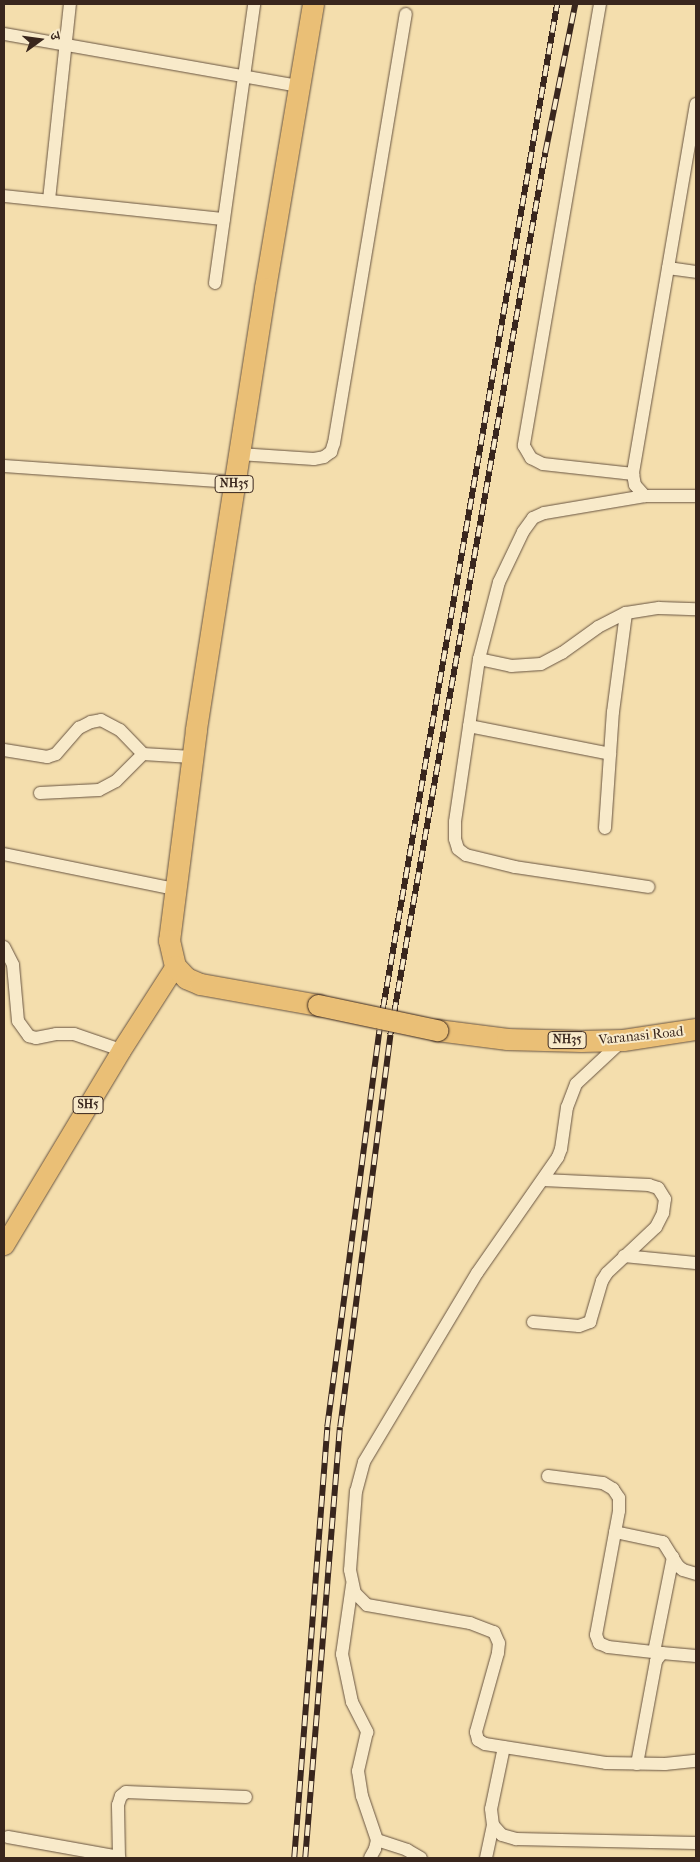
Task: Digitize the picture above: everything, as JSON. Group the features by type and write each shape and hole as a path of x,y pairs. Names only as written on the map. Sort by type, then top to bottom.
{"highway":[{"name":"NH35","path":"174,966 168,940 192,757 239,454 314,4"},
{"name":"Varanasi Road","path":"174,966 186,978 200,984 318,1005 437,1030 507,1039 623,1040 696,1029"}],"main road":[{"name":"SH5","path":"4,1245 121,1050 174,966"}],"street":[{"path":"49,200 70,4"},
{"path":"215,283 254,4"},
{"path":"600,4 524,446 531,458 543,464 633,474"},
{"path":"239,454 314,459 324,457 331,452 406,14"},
{"path":"4,34 300,86"},
{"path":"645,496 634,485 633,474 696,104"},
{"path":"683,181 696,183"},
{"path":"4,196 224,219"},
{"path":"668,268 696,272"},
{"path":"4,466 235,482"},
{"path":"649,887 515,866 466,855 458,849 455,839 455,822 479,659 499,582 528,523 544,513 645,496 696,496"},
{"path":"479,659 511,666 541,664 562,653 598,627 626,613 659,608 696,609"},
{"path":"605,828 610,754 626,613"},
{"path":"4,750 40,756 56,754 78,728 101,720 120,730 144,754 192,757"},
{"path":"469,726 610,754"},
{"path":"40,793 86,791 107,787 116,781 144,754"},
{"path":"4,854 175,889"},
{"path":"4,948 13,965 18,1021 29,1036 36,1038 56,1034 74,1034 121,1050"},
{"path":"370,1858 377,1840 359,1784 360,1760 367,1740 367,1732 352,1702 342,1654 352,1585 350,1570 354,1511 359,1478 364,1462 477,1273 543,1180 561,1150 567,1107 576,1084 623,1040"},
{"path":"533,1322 579,1326 590,1322 602,1280 661,1219 665,1199 658,1188 649,1185 543,1180"},
{"path":"624,1256 696,1264"},
{"path":"548,1476 603,1482 613,1488 619,1498 615,1532 596,1635 598,1643 608,1647 696,1656"},
{"path":"615,1532 663,1542 683,1570 696,1574"},
{"path":"637,1764 673,1557"},
{"path":"352,1585 360,1600 367,1605 470,1623 494,1632 499,1643 498,1653 476,1732 478,1740 485,1744 606,1763 637,1764 696,1761"},
{"path":"486,1858 493,1825 491,1809 504,1747"},
{"path":"8,1837 119,1857 118,1805 121,1796 126,1792 246,1797"},
{"path":"493,1825 502,1836 516,1839 696,1843"},
{"path":"377,1840 407,1850 421,1858"}],"railway":[{"path":"294,1858 327,1427 379,1030 557,4"},
{"path":"305,1858 340,1427 390,1035 545,153 575,4"}]}
